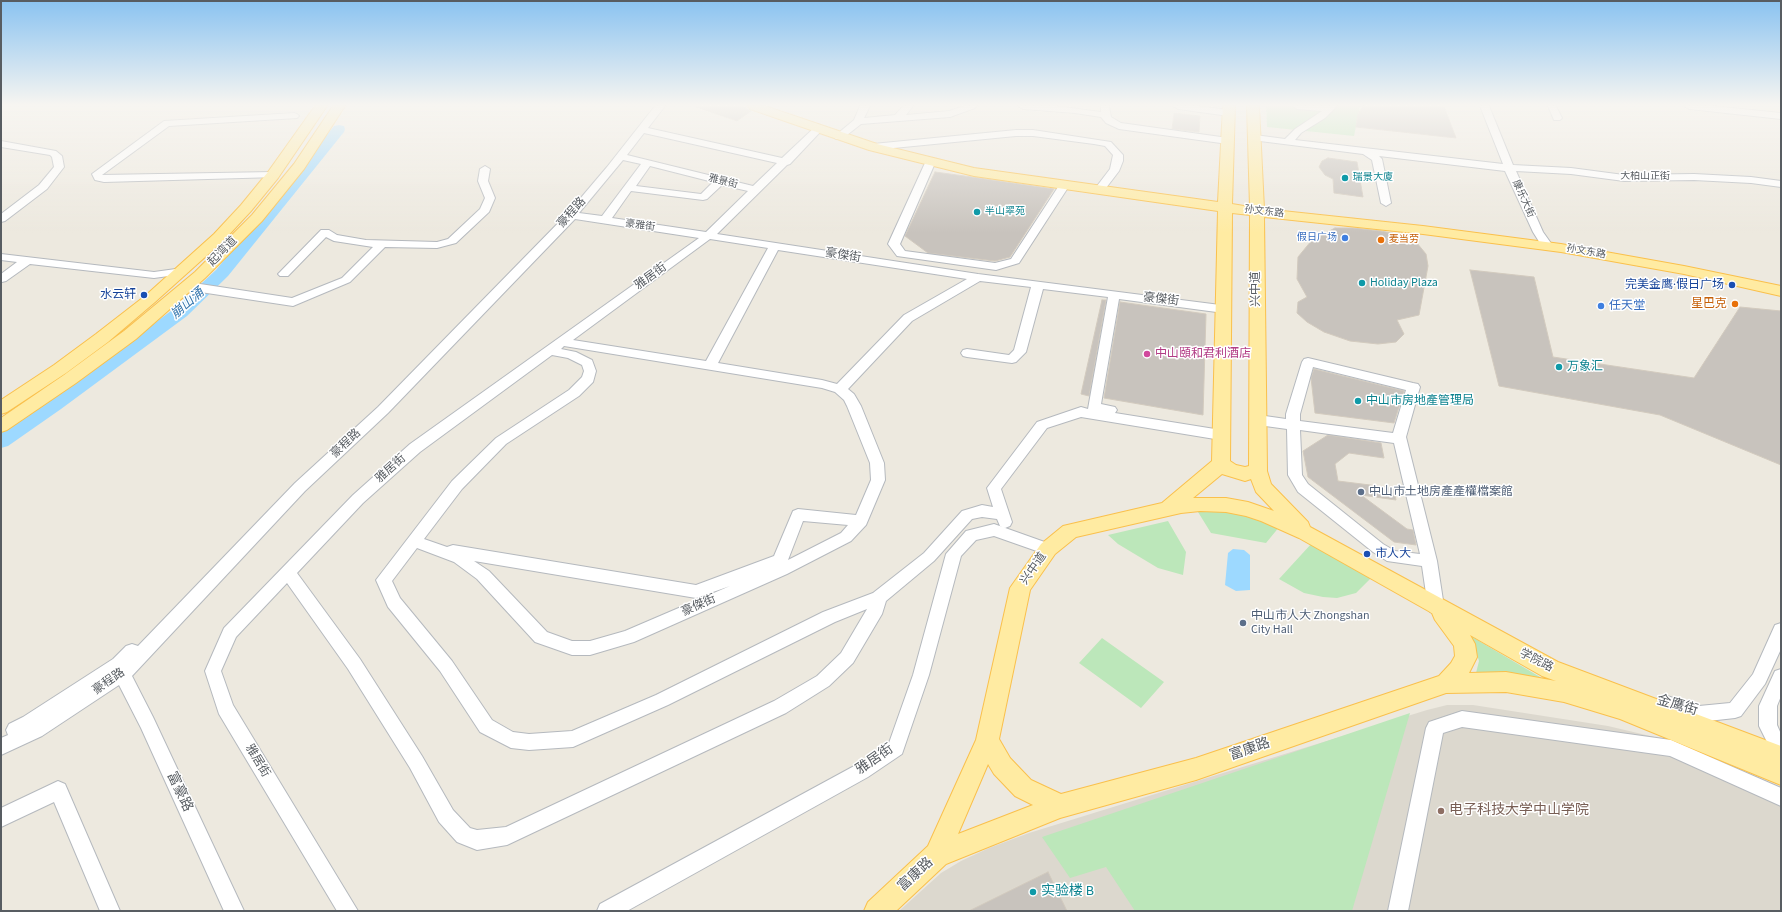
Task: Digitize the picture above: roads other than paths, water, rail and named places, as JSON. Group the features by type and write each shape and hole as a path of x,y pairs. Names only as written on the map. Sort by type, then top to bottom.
{"main road":[{"name":"起湾道","path":"1,408 60,369 102,338 182,271 246,208 273,175 291,149"},
{"name":"起湾道","path":"1,426 70,379 130,335 192,286 257,218 299,166 311,149"},
{"name":"孙文东路","path":"887,149 930,163 974,172 1064,186 1225,205"},
{"name":"孙文东路","path":"890,149 976,169 1102,186 1256,210 1545,244 1681,264 1781,286"},
{"path":"1169,508 1221,464 1225,205 1228,149"},
{"name":"兴中道","path":"1255,149 1258,471"},
{"name":"孙文东路","path":"1545,244 1684,270 1781,291"},
{"path":"1221,464 1230,471 1245,474 1258,471 1263,487 1306,533"},
{"name":"兴中道","path":"937,855 987,740 1020,588 1048,549 1070,531 1169,508 1200,504 1226,505 1248,509 1306,533"},
{"name":"学院路","path":"1306,533 1436,607 1550,669 1781,757"},
{"name":"富康路","path":"877,911 937,855 1060,806 1196,769 1446,683 1459,670 1466,657 1464,644 1456,631 1436,607"},
{"name":"学院路","path":"1446,683 1506,682 1564,692 1623,710 1781,774"},
{"path":"987,740 1002,766 1023,788 1060,806"}],"street":[{"path":"1,219 43,187 59,167 57,156 53,153 27,149"},
{"path":"131,149 98,174 98,178 273,175"},
{"name":"豪程路","path":"1,736 30,723 119,664 296,480 380,404 565,215 618,149"},
{"name":"豪程路","path":"1,747 36,730 122,674 300,486 383,410 572,215 627,149"},
{"path":"727,149 786,162"},
{"name":"雅居街","path":"348,911 225,708 213,671 230,633 358,500 415,448 708,236 799,149"},
{"path":"1102,186 1115,169 1118,161 1118,155 1112,149"},
{"name":"大柏山正街","path":"1345,149 1509,168 1571,171 1624,178 1694,177 1758,180 1781,184"},
{"name":"康乐大街","path":"1501,149 1509,168 1545,244"},
{"path":"1366,151 1378,159 1386,203"},
{"name":"雅景街","path":"621,156 756,190"},
{"path":"604,220 648,162"},
{"path":"930,163 894,244 901,254 996,267 1016,261 1064,186"},
{"path":"284,274 325,232 334,238 366,243 437,245 452,241 485,210 490,198 483,181 485,169"},
{"path":"629,188 703,197 720,181"},
{"name":"豪雅街","path":"572,215 708,236"},
{"name":"豪傑街","path":"708,236 978,277 1224,308"},
{"path":"192,286 293,302 346,280 382,244"},
{"path":"710,366 775,246"},
{"path":"1,257 154,275 182,271"},
{"path":"2,279 28,260"},
{"path":"154,275 166,285"},
{"path":"555,346 710,366 822,384 840,389 908,318 978,277"},
{"path":"967,353 1012,358 1020,352 1038,284"},
{"path":"1114,294 1094,407 1221,431"},
{"path":"555,346 587,363 590,371 588,379 574,393 500,442 457,485 384,580 394,602 446,666 486,726 511,740 529,742 573,739 662,700 828,617 879,598 929,557 967,515 982,511 1002,514"},
{"path":"1429,561 1392,557 1378,548 1303,488 1295,476 1293,414 1308,362 1413,387 1400,439 1429,561 1436,607"},
{"name":"豪傑街","path":"414,541 459,558 483,575 541,637 572,648 590,648 628,637 782,570 846,537 861,521 878,480 877,463 854,406 849,397 840,389"},
{"path":"1010,536 994,488 1042,425 1081,412 1221,431"},
{"path":"1258,420 1400,439"},
{"path":"434,548 696,592 780,560 798,515 861,521"},
{"name":"雅居街","path":"606,911 862,771 896,748 920,675 954,554 971,535 994,530 1048,549"},
{"path":"288,573 354,664 416,762 446,816 464,835 478,840 507,836 780,707 817,685 847,658 876,608 879,598"},
{"name":"金鹰街","path":"1599,687 1637,694 1699,714 1735,710 1759,679 1781,630"},
{"name":"富豪路","path":"122,674 148,723 234,911"},
{"path":"1781,676 1768,706 1768,726 1774,740 1781,746"},
{"path":"1398,911 1435,728 1462,719 1671,748 1781,797"},
{"path":"1,818 58,790 110,911"}],"water":[{"path":"1233,549 1244,550 1250,555 1250,590 1236,591 1225,585 1228,553"}],"waterway":[{"name":"崩山涌","path":"1,441 55,405 181,312 222,273 323,149"}],"place":[{"name":"瑞景大廈","path":"1345,178"},
{"name":"半山翠苑","path":"977,212"},
{"name":"假日广场","path":"1345,238"},
{"name":"麦当劳","path":"1381,240"},
{"name":"Holiday Plaza","path":"1362,283"},
{"name":"完美金鹰·假日广场","path":"1732,285"},
{"name":"水云轩","path":"144,295"},
{"name":"星巴克","path":"1735,304"},
{"name":"任天堂","path":"1601,306"},
{"name":"中山頤和君利酒店","path":"1147,354"},
{"name":"万象汇","path":"1559,367"},
{"name":"中山市房地產管理局","path":"1358,401"},
{"name":"中山市土地房產產權檔案館","path":"1361,492"},
{"name":"市人大","path":"1367,554"},
{"name":"中山市人大 Zhongshan City Hall","path":"1243,623"},
{"name":"电子科技大学中山学院","path":"1441,811"},
{"name":"实验楼 B","path":"1033,892"}]}
